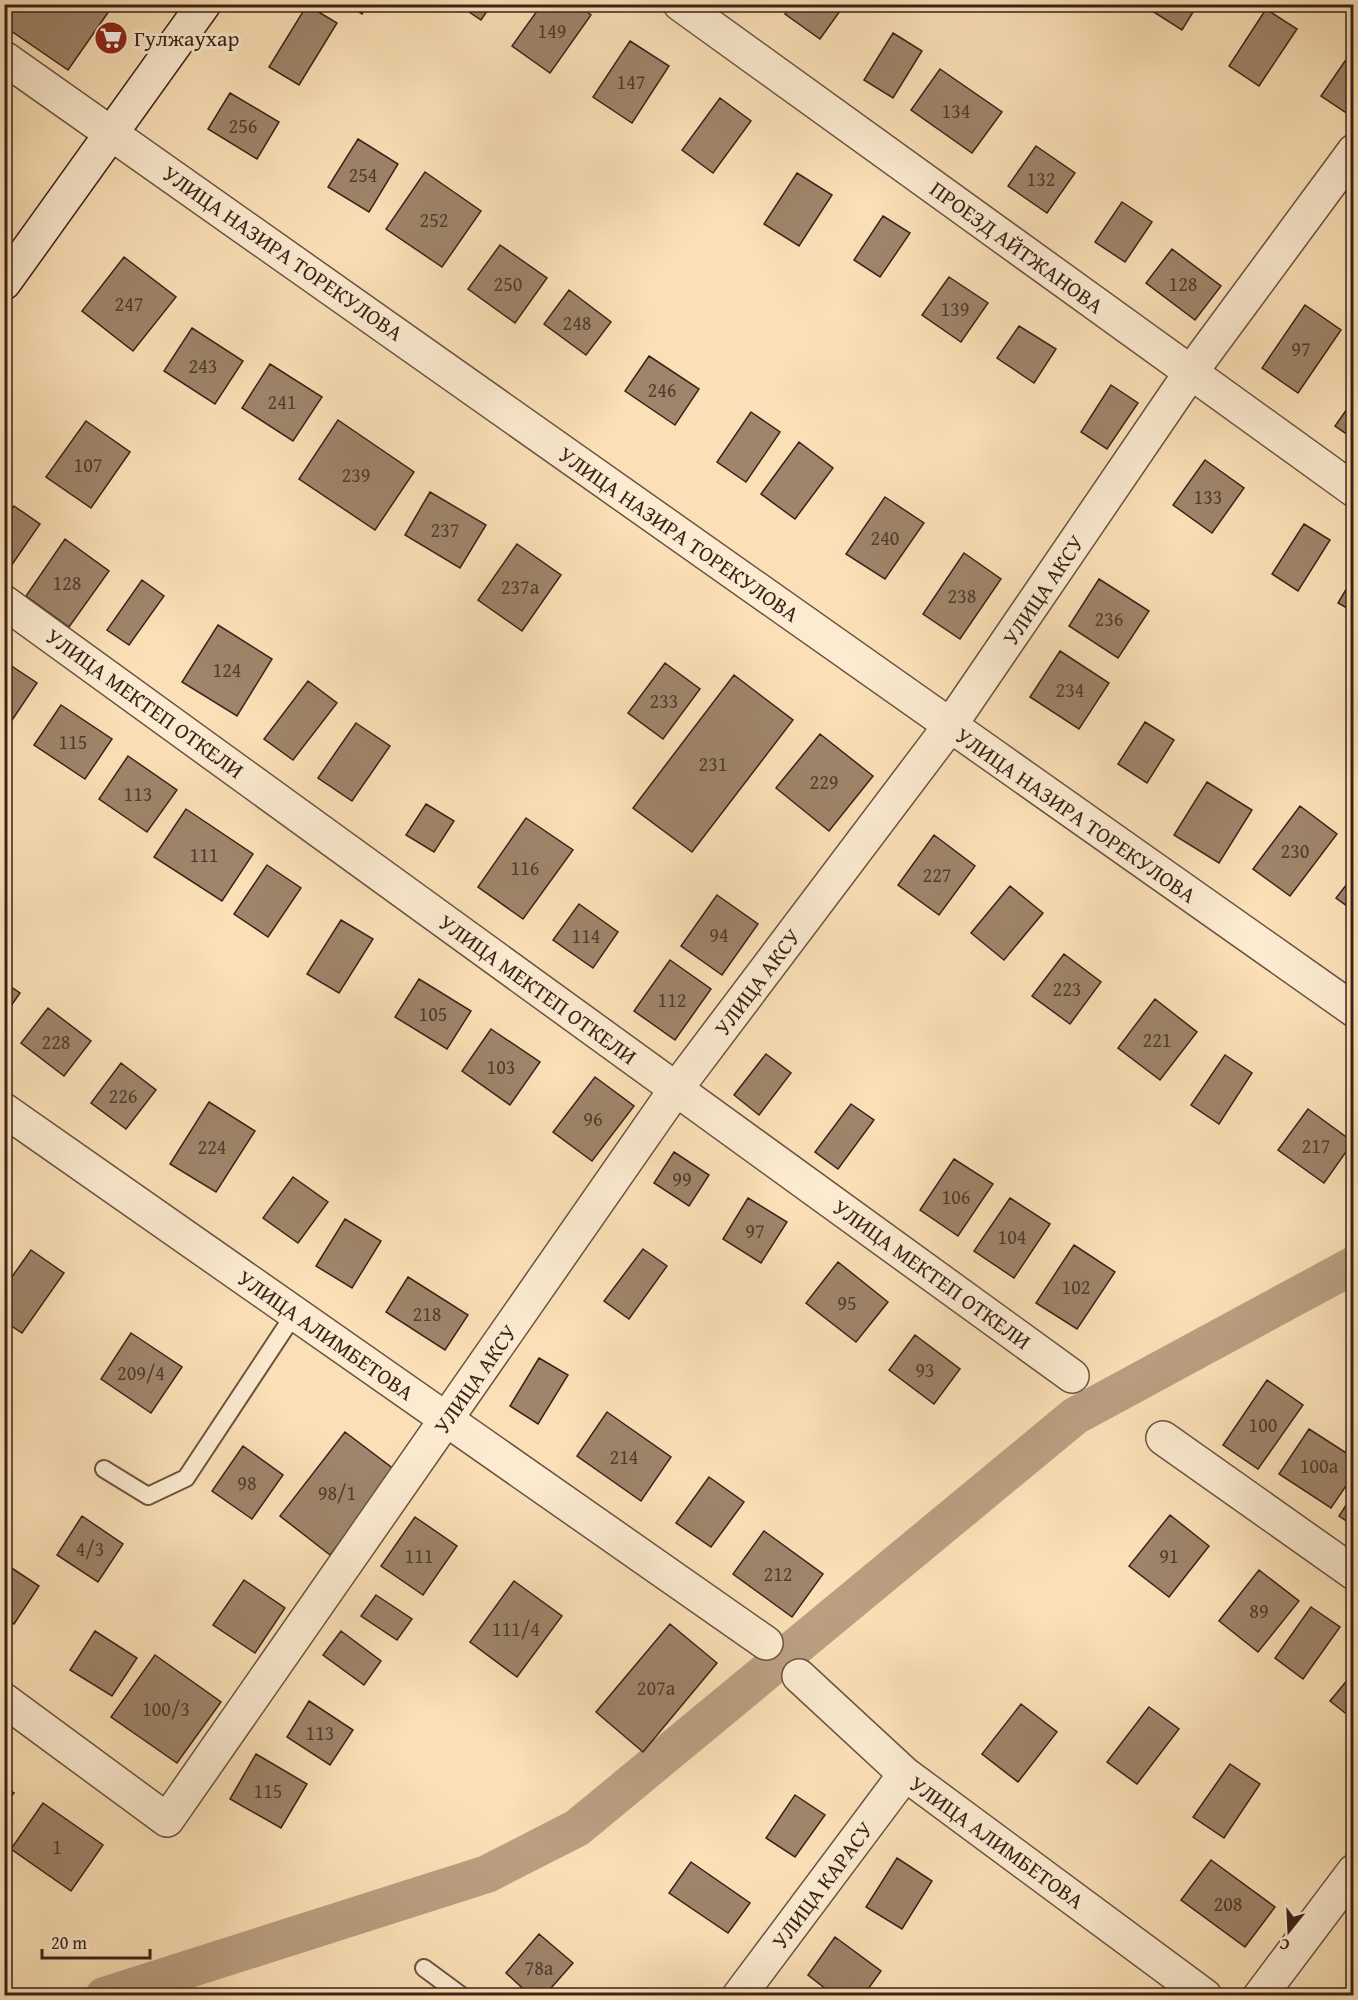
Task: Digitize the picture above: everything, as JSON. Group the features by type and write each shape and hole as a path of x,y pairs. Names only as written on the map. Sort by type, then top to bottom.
{"street":[{"path":"4,283 114,133 204,4"},
{"name":"ПРОЕЗД АЙТЖАНОВА","path":"680,4 1353,490"},
{"name":"УЛИЦА НАЗИРА ТОРЕКУЛОВА","path":"4,58 114,133 950,727 1353,1010"},
{"name":"УЛИЦА АКСУ","path":"4,1700 167,1820 676,1089 950,727 1191,372 1353,151"},
{"name":"УЛИЦА МЕКТЕП ОТКЕЛИ","path":"4,602 1072,1376"},
{"name":"УЛИЦА АЛИМБЕТОВА","path":"4,1110 766,1643"},
{"path":"1163,1438 1353,1573"},
{"name":"УЛИЦА АЛИМБЕТОВА","path":"799,1676 905,1774 1205,1995"},
{"name":"УЛИЦА КАРАСУ","path":"739,1995 905,1774"},
{"path":"1260,1995 1353,1871"}],"lane":[{"path":"104,1469 148,1496 186,1478 295,1313"},
{"path":"424,1968 462,1995"}],"building":[{"path":"4,4 114,4 68,70 4,26"},
{"path":"346,4 368,4 362,14"},
{"path":"457,4 492,4 481,20"},
{"path":"542,4 577,4 591,15 550,73 512,46"},
{"path":"792,4 845,4 820,39 785,14"},
{"path":"1141,4 1198,4 1182,30"},
{"path":"307,5 337,23 299,85 269,67"},
{"path":"1266,9 1297,29 1259,86 1229,66"},
{"path":"893,33 922,51 893,98 864,80"},
{"path":"630,41 669,66 632,123 593,97"},
{"path":"1345,61 1354,67 1354,106 1348,114 1321,96"},
{"path":"940,69 1002,112 972,153 911,110"},
{"path":"230,93 279,122 257,159 208,129"},
{"path":"720,98 751,121 713,173 682,150"},
{"path":"358,139 398,164 369,212 328,187"},
{"path":"1036,146 1075,173 1047,213 1008,186"},
{"path":"425,172 481,211 442,267 386,229"},
{"path":"797,173 832,195 799,246 764,224"},
{"path":"1122,202 1152,222 1125,262 1095,242"},
{"path":"883,216 910,233 880,277 854,260"},
{"path":"500,245 547,278 515,323 468,289"},
{"path":"1172,249 1221,286 1195,320 1146,283"},
{"path":"124,257 176,297 133,351 82,311"},
{"path":"949,277 988,303 961,342 922,315"},
{"path":"569,290 611,322 586,355 544,324"},
{"path":"1305,305 1341,330 1298,393 1262,368"},
{"path":"1019,326 1056,349 1034,383 997,358"},
{"path":"192,328 243,361 215,404 164,371"},
{"path":"649,356 699,389 675,425 625,391"},
{"path":"270,364 322,397 293,441 242,408"},
{"path":"1111,385 1138,403 1107,449 1081,432"},
{"path":"1354,399 1354,439 1335,426"},
{"path":"751,412 780,432 746,482 717,462"},
{"path":"338,420 414,472 375,530 299,479"},
{"path":"86,421 130,452 91,508 46,477"},
{"path":"799,442 833,468 795,519 761,494"},
{"path":"1205,460 1244,488 1212,533 1173,505"},
{"path":"430,492 486,525 460,568 405,535"},
{"path":"885,497 924,523 885,579 846,554"},
{"path":"14,506 40,524 11,566 4,562 4,520"},
{"path":"1304,524 1330,540 1298,591 1272,574"},
{"path":"65,539 109,571 69,627 26,596"},
{"path":"517,544 561,575 522,631 478,600"},
{"path":"964,553 1001,579 960,639 923,614"},
{"path":"1354,576 1354,612 1338,603"},
{"path":"1099,579 1149,611 1118,658 1069,626"},
{"path":"142,580 164,596 129,645 107,630"},
{"path":"218,625 272,659 237,716 182,682"},
{"path":"1060,651 1109,683 1079,729 1030,697"},
{"path":"4,661 37,683 4,732"},
{"path":"665,663 700,689 663,739 628,713"},
{"path":"734,675 793,720 692,852 633,808"},
{"path":"308,681 337,703 293,760 264,739"},
{"path":"61,705 112,739 85,779 34,745"},
{"path":"1145,722 1174,740 1147,783 1118,764"},
{"path":"356,723 390,746 352,801 318,778"},
{"path":"820,734 873,776 829,831 776,788"},
{"path":"128,756 177,790 147,832 99,799"},
{"path":"1207,782 1252,810 1219,863 1174,835"},
{"path":"426,804 454,821 434,852 406,835"},
{"path":"1300,806 1337,834 1290,896 1253,869"},
{"path":"186,809 253,854 222,901 154,857"},
{"path":"526,818 573,850 523,919 478,887"},
{"path":"934,835 975,866 939,915 898,885"},
{"path":"267,865 301,888 268,937 234,914"},
{"path":"1354,875 1354,911 1336,898"},
{"path":"1010,886 1043,913 1004,960 971,933"},
{"path":"717,895 758,924 722,975 681,946"},
{"path":"579,904 618,932 593,968 553,940"},
{"path":"341,920 373,939 339,993 307,974"},
{"path":"1064,954 1101,982 1070,1024 1032,996"},
{"path":"670,960 711,989 675,1040 634,1011"},
{"path":"419,979 471,1011 447,1049 395,1017"},
{"path":"4,982 20,993 4,1016"},
{"path":"1155,999 1197,1032 1160,1080 1118,1048"},
{"path":"48,1008 91,1041 64,1076 21,1043"},
{"path":"491,1029 540,1062 510,1105 462,1071"},
{"path":"766,1054 791,1073 759,1115 734,1095"},
{"path":"1225,1055 1252,1073 1219,1124 1191,1105"},
{"path":"121,1063 156,1090 126,1129 91,1103"},
{"path":"595,1077 634,1106 592,1161 553,1132"},
{"path":"209,1102 255,1131 216,1192 170,1164"},
{"path":"851,1104 874,1120 838,1169 815,1152"},
{"path":"1308,1109 1353,1142 1324,1183 1278,1150"},
{"path":"674,1152 709,1175 689,1206 654,1183"},
{"path":"954,1159 993,1184 958,1236 920,1210"},
{"path":"293,1177 328,1202 298,1243 263,1218"},
{"path":"748,1198 787,1222 761,1263 723,1239"},
{"path":"1010,1198 1050,1224 1014,1278 974,1251"},
{"path":"345,1219 381,1241 352,1288 316,1266"},
{"path":"1074,1245 1115,1272 1077,1329 1036,1303"},
{"path":"643,1249 667,1266 629,1319 604,1301"},
{"path":"31,1250 64,1273 22,1333 4,1321 4,1288"},
{"path":"838,1262 888,1302 856,1342 806,1303"},
{"path":"408,1277 468,1315 445,1350 386,1312"},
{"path":"131,1333 182,1367 151,1413 101,1379"},
{"path":"915,1335 960,1369 934,1404 889,1370"},
{"path":"539,1358 568,1375 538,1424 510,1406"},
{"path":"1267,1380 1303,1405 1258,1469 1223,1445"},
{"path":"607,1412 671,1457 641,1501 577,1456"},
{"path":"1309,1429 1354,1458 1354,1474 1331,1508 1279,1474"},
{"path":"345,1432 395,1470 330,1555 280,1516"},
{"path":"243,1446 283,1475 252,1519 212,1491"},
{"path":"709,1477 744,1502 711,1547 676,1523"},
{"path":"1354,1493 1354,1526 1339,1516"},
{"path":"1170,1515 1209,1546 1169,1597 1129,1566"},
{"path":"82,1516 123,1544 98,1582 57,1555"},
{"path":"415,1517 457,1546 423,1595 381,1566"},
{"path":"764,1531 823,1574 792,1617 733,1574"},
{"path":"4,1563 39,1586 14,1624 4,1618"},
{"path":"1259,1570 1299,1601 1258,1652 1219,1621"},
{"path":"244,1580 285,1608 255,1653 213,1625"},
{"path":"514,1581 562,1616 517,1677 470,1642"},
{"path":"376,1595 412,1619 397,1640 361,1616"},
{"path":"1311,1607 1340,1627 1303,1679 1275,1658"},
{"path":"670,1624 717,1663 643,1752 596,1712"},
{"path":"95,1631 137,1658 112,1696 70,1670"},
{"path":"341,1631 381,1661 364,1685 323,1655"},
{"path":"155,1655 221,1702 177,1763 111,1717"},
{"path":"1354,1672 1354,1720 1330,1701"},
{"path":"309,1701 353,1730 330,1765 287,1737"},
{"path":"1021,1704 1057,1732 1018,1782 982,1754"},
{"path":"1149,1707 1179,1729 1137,1784 1107,1762"},
{"path":"256,1754 307,1784 281,1828 230,1799"},
{"path":"1230,1764 1260,1784 1224,1838 1193,1817"},
{"path":"4,1787 14,1793 4,1805"},
{"path":"795,1795 825,1815 795,1857 766,1838"},
{"path":"43,1803 103,1845 71,1891 11,1849"},
{"path":"897,1858 932,1881 902,1929 866,1907"},
{"path":"1211,1860 1275,1907 1245,1947 1181,1900"},
{"path":"691,1862 750,1903 728,1933 669,1893"},
{"path":"539,1934 573,1963 544,1996 531,1996 506,1973"},
{"path":"835,1937 881,1971 863,1996 835,1996 808,1975"}],"waterway":[{"path":"104,1996 487,1874 577,1828 1075,1416 1354,1265"}],"place":[{"name":"Гулжаухар","path":"111,38"}]}
